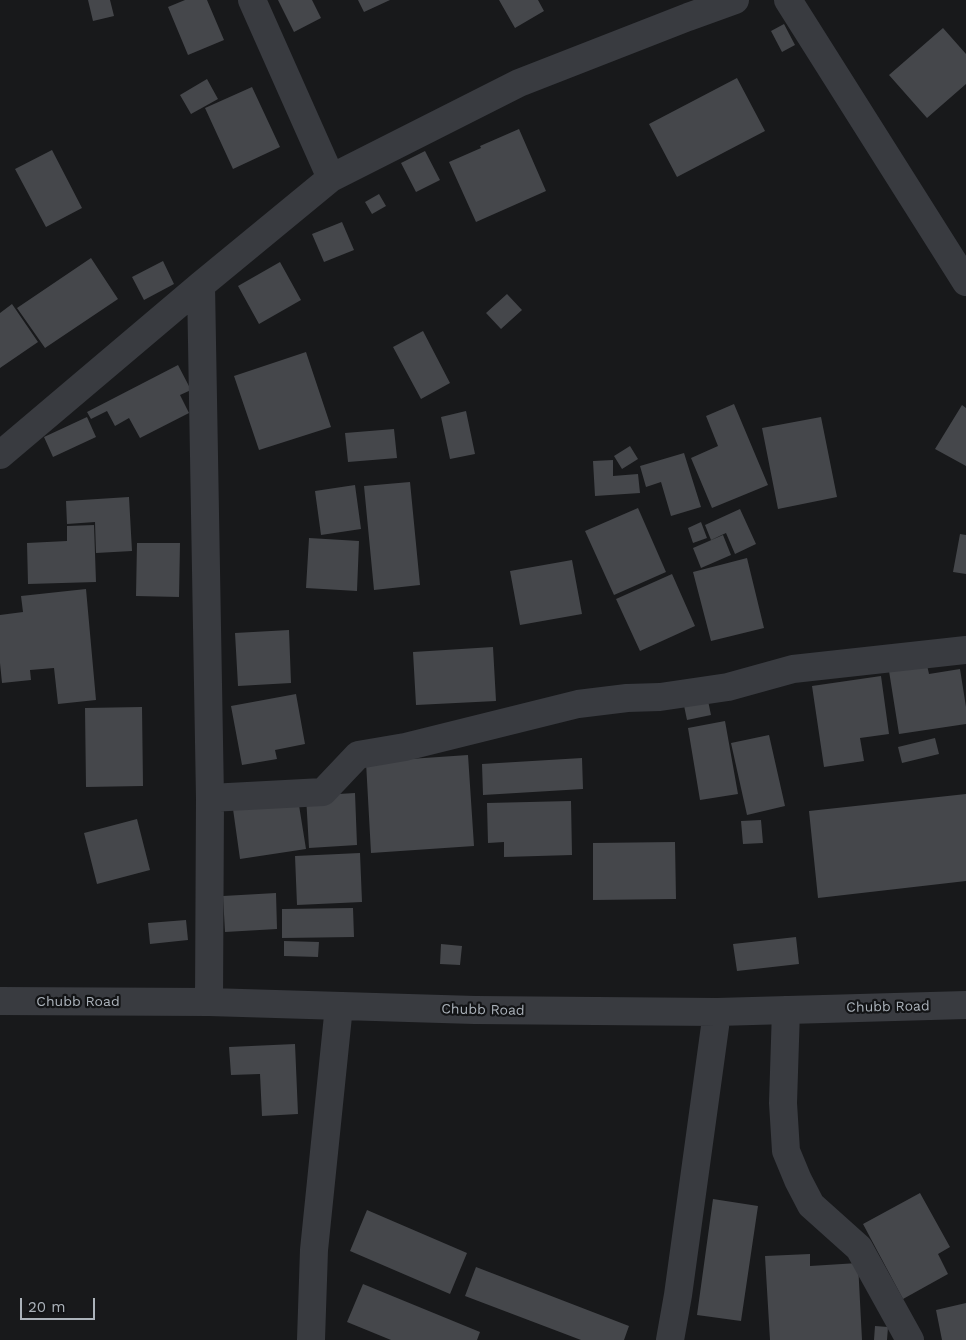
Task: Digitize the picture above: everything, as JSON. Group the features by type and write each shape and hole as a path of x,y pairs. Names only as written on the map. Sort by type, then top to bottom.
{"street":[{"path":"252,0 331,178"},
{"path":"0,454 331,178 519,83 685,9 735,0"},
{"path":"788,0 966,282"},
{"path":"202,285 210,798 209,1002"},
{"path":"210,798 323,792 358,755 405,747 578,704 627,698 660,697 728,687 793,669 966,650"},
{"name":"Chubb Road","path":"0,1001 209,1002 475,1010 717,1012 966,1006"},
{"path":"311,1340 314,1250 339,1006"},
{"path":"786,1010 783,1103 786,1151 811,1205 859,1248 910,1340"},
{"path":"670,1340 678,1295 717,1012"}],"building":[{"path":"88,0 110,0 114,16 93,21"},
{"path":"185,0 207,0 224,40 188,55 168,7"},
{"path":"278,0 312,0 321,18 294,32"},
{"path":"358,0 390,0 364,12"},
{"path":"499,0 538,0 544,11 515,28"},
{"path":"784,24 795,45 782,52 771,31"},
{"path":"943,28 966,54 966,84 927,118 889,75"},
{"path":"737,78 765,131 677,177 649,124"},
{"path":"207,79 218,99 191,114 180,95"},
{"path":"252,87 280,147 233,169 205,108"},
{"path":"519,129 546,191 476,222 449,162"},
{"path":"52,150 82,208 46,227 15,169"},
{"path":"425,151 440,180 416,192 401,163"},
{"path":"379,194 386,206 372,214 365,202"},
{"path":"342,222 354,250 324,262 312,234"},
{"path":"91,258 118,299 45,348 17,308"},
{"path":"163,261 174,284 144,300 132,277"},
{"path":"280,262 301,300 259,324 238,286"},
{"path":"507,294 522,310 501,329 486,313"},
{"path":"12,304 38,342 0,368 0,313"},
{"path":"423,331 450,383 421,399 393,347"},
{"path":"306,352 331,427 259,450 234,376"},
{"path":"178,365 191,390 180,395 189,413 140,438 129,418 115,426 107,411 91,419 87,412"},
{"path":"734,404 768,485 712,508 691,458 718,446 706,416"},
{"path":"962,405 966,408 966,466 935,449"},
{"path":"466,411 475,454 450,459 441,417"},
{"path":"87,417 96,437 53,457 44,437"},
{"path":"821,417 837,497 778,509 762,428"},
{"path":"394,429 397,458 348,462 345,433"},
{"path":"630,446 638,459 622,469 614,456"},
{"path":"684,453 701,507 671,516 661,482 646,487 640,466"},
{"path":"613,460 613,476 638,474 640,493 595,496 593,461"},
{"path":"410,482 420,585 374,590 364,486"},
{"path":"355,485 361,529 321,535 315,491"},
{"path":"129,497 132,551 96,553 95,522 67,524 66,501"},
{"path":"638,508 666,572 614,595 585,531"},
{"path":"740,509 756,544 735,554 726,533 711,540 705,525"},
{"path":"701,522 707,538 693,543 688,528"},
{"path":"94,525 96,582 28,584 27,543 67,541 67,526"},
{"path":"960,534 966,535 966,574 953,572"},
{"path":"723,535 731,555 701,568 693,548"},
{"path":"309,538 359,541 357,591 306,588"},
{"path":"137,543 180,543 179,597 136,596"},
{"path":"747,558 764,628 711,641 693,572"},
{"path":"572,560 582,614 520,625 510,571"},
{"path":"672,574 695,626 640,651 616,599"},
{"path":"86,589 96,700 58,704 54,668 30,670 31,680 2,683 0,615 23,612 21,596"},
{"path":"289,630 291,683 238,686 235,633"},
{"path":"493,647 496,701 416,705 413,652"},
{"path":"927,665 929,674 960,669 966,707 966,724 899,734 889,671"},
{"path":"881,676 889,734 860,738 864,761 824,767 812,686"},
{"path":"706,691 711,715 687,720 682,696"},
{"path":"296,694 305,744 275,750 277,759 242,765 231,706"},
{"path":"142,707 143,786 86,787 85,708"},
{"path":"725,721 738,794 700,800 688,728"},
{"path":"769,735 785,806 747,815 731,743"},
{"path":"935,738 939,754 902,763 898,747"},
{"path":"468,755 474,846 371,853 366,762"},
{"path":"582,758 583,789 483,795 482,764"},
{"path":"355,793 357,845 309,848 306,796"},
{"path":"966,794 966,881 818,898 809,811"},
{"path":"298,799 306,849 240,859 233,809"},
{"path":"571,801 572,855 504,857 504,842 488,843 487,803"},
{"path":"137,819 150,870 97,884 84,833"},
{"path":"761,820 763,843 743,844 741,821"},
{"path":"675,842 676,899 593,900 593,843"},
{"path":"360,853 362,902 297,905 295,856"},
{"path":"276,893 277,929 225,932 223,896"},
{"path":"353,908 354,937 282,938 282,909"},
{"path":"186,920 188,940 150,944 148,923"},
{"path":"796,937 799,964 737,971 733,944"},
{"path":"284,941 319,942 318,957 284,956"},
{"path":"441,944 462,946 460,965 440,964"},
{"path":"295,1044 298,1114 262,1116 260,1074 231,1075 229,1047"},
{"path":"920,1193 950,1247 938,1254 948,1274 903,1299 863,1224"},
{"path":"713,1199 758,1206 741,1321 697,1315"},
{"path":"367,1210 467,1253 450,1294 350,1251"},
{"path":"810,1254 810,1266 858,1263 862,1340 770,1340 765,1256"},
{"path":"476,1267 629,1326 624,1340 581,1340 465,1296"},
{"path":"363,1284 480,1332 477,1340 391,1340 347,1322"},
{"path":"966,1303 966,1340 942,1340 936,1310"},
{"path":"875,1326 888,1327 887,1340 874,1340"}]}
